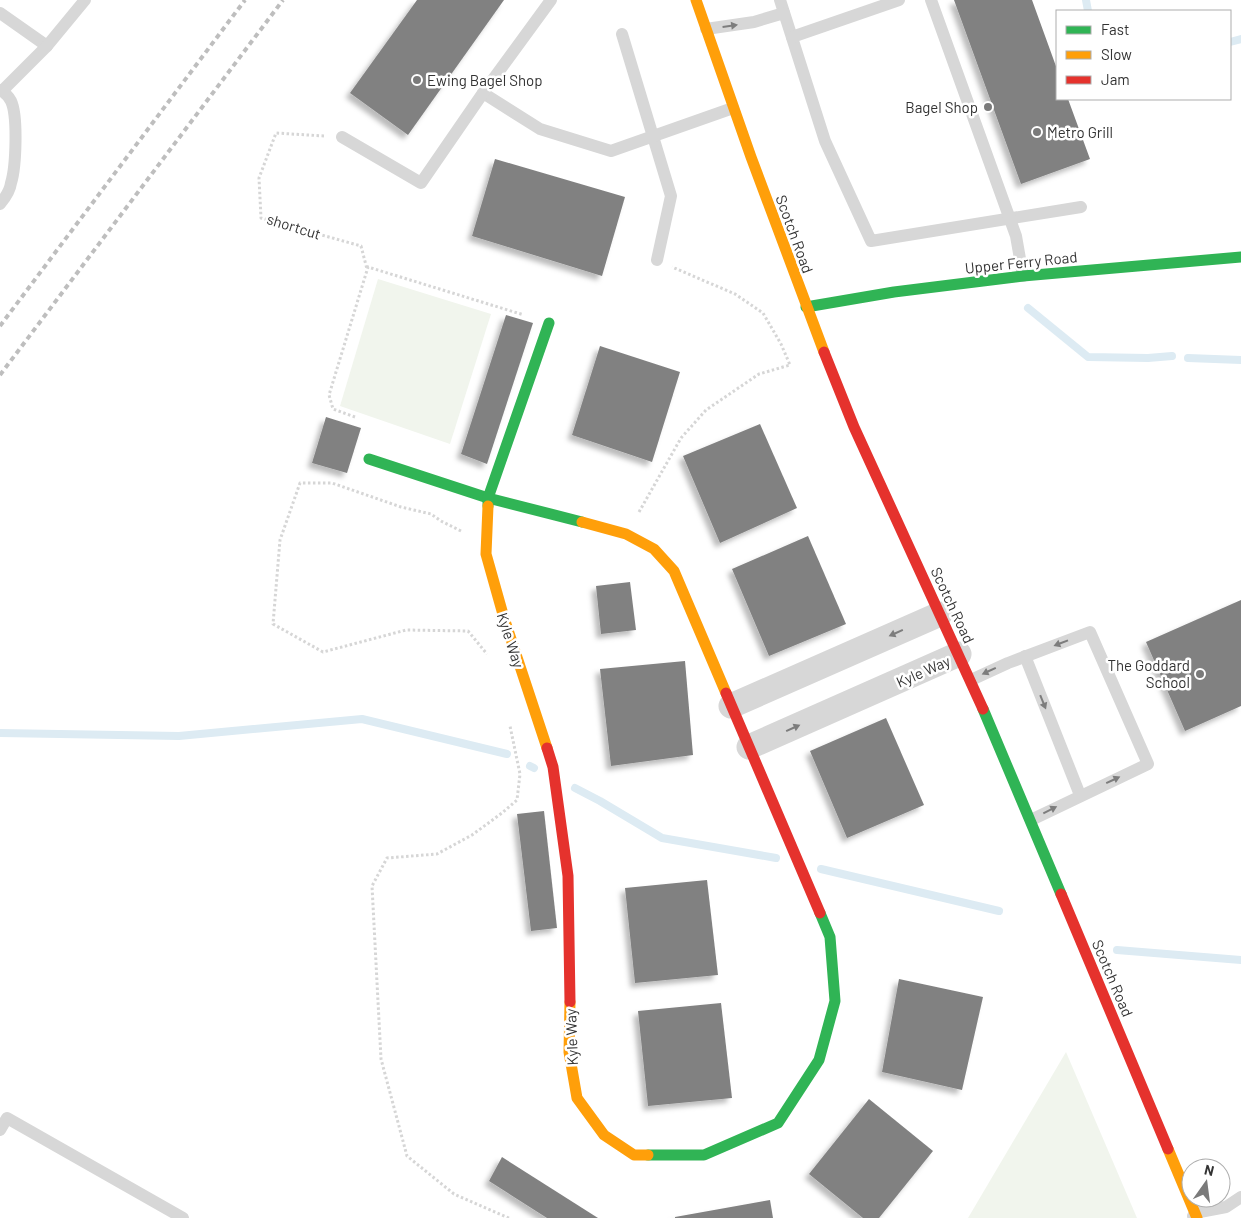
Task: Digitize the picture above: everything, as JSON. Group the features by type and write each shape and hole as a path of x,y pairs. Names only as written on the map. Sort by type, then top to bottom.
{"street":[{"name":"Scotch Road","path":"696,0 806,306 854,426 971,680 1195,1216"},
{"name":"Upper Ferry Road","path":"806,306 894,292 1023,276 1241,257"},
{"name":"Kyle Way","path":"370,459 488,498 626,534 654,549 674,571 830,937 835,1001 819,1060 778,1123 704,1155 634,1155 604,1135 577,1098 569,1052 571,982 568,876 553,767 504,618 486,554 488,498 548,323"},
{"path":"731,706 940,614"},
{"name":"Kyle Way","path":"749,747 959,654"}],"lane":[{"path":"0,204 11,184 15,154 14,117 11,101 1,90 47,46 85,0"},
{"path":"342,137 421,182 551,0"},
{"path":"780,0 826,142 870,241 1080,207"},
{"path":"792,37 899,0"},
{"path":"931,0 1016,236 1023,276"},
{"path":"0,13 47,46"},
{"path":"706,29 754,22 784,13"},
{"path":"622,34 671,196 657,260"},
{"path":"483,93 540,130 611,151 734,108"},
{"path":"971,680 1024,656 1090,632 1148,764 1031,820"},
{"path":"1024,656 1080,795"},
{"path":"0,1130 7,1118 183,1218"},
{"path":"1195,1216 1226,1207 1241,1197"}],"path":[{"name":"shortcut","path":"342,137 276,133 259,178 261,218 361,246 367,265 367,272"},
{"path":"626,534 668,464 681,438 706,410 759,374 790,365 764,313 735,294 657,260"},
{"path":"355,417 333,409 329,395 368,267 548,323"},
{"path":"486,536 467,534 431,514 401,507 332,483 300,483 280,540 273,624 323,652 406,630 468,630 485,651 489,660"},
{"path":"508,718 520,774 517,800 472,835 436,854 387,858 372,886 381,1059 407,1156 454,1194 509,1218"}],"shaded area":[{"path":"378,279 491,314 450,444 340,406"},
{"path":"1066,1052 1137,1218 968,1218"}],"building":[{"path":"417,0 504,0 408,135 350,93"},
{"path":"954,0 1032,0 1056,66 1056,100 1068,100 1090,159 1021,184"},
{"path":"495,159 625,197 602,276 472,236"},
{"path":"506,315 533,323 487,464 461,454"},
{"path":"600,346 680,372 652,462 572,435"},
{"path":"326,417 361,428 347,473 312,463"},
{"path":"760,424 797,508 720,543 683,456"},
{"path":"808,536 846,624 769,656 732,569"},
{"path":"630,582 636,630 601,634 596,586"},
{"name":"The Goddard School","path":"1241,600 1241,706 1185,731 1146,642"},
{"path":"685,661 693,755 611,766 600,669"},
{"path":"886,718 924,805 847,838 810,751"},
{"path":"544,811 557,928 531,931 517,814"},
{"path":"707,880 718,975 635,983 625,888"},
{"path":"899,979 983,997 962,1090 882,1072"},
{"path":"721,1003 732,1098 648,1106 638,1011"},
{"path":"869,1099 933,1151 879,1218 863,1218 809,1174"},
{"path":"502,1157 598,1218 547,1218 489,1181"},
{"path":"770,1200 773,1218 675,1218 675,1217"}],"waterway":[{"path":"1086,0 1088,10"},
{"path":"1231,42 1241,39"},
{"path":"1028,308 1088,357 1148,358 1172,356"},
{"path":"1188,358 1241,360"},
{"path":"0,733 179,736 362,719 507,754"},
{"path":"530,766 534,768"},
{"path":"575,788 662,838 776,858"},
{"path":"821,869 999,911"},
{"path":"1117,950 1241,960"}],"railway":[{"path":"0,326 245,0"},
{"path":"0,375 283,0"}],"traffic: fast":[{"path":"806,307 894,292 1023,276 1241,257"},
{"path":"488,506 488,498 549,323"},
{"path":"369,459 488,498 582,522"},
{"path":"983,709 1061,894"},
{"path":"648,1155 704,1155 778,1123 819,1060 835,1001 830,937 820,913"}],"traffic: slow":[{"path":"696,0 751,157 824,352"},
{"path":"488,506 486,554 504,618 547,748"},
{"path":"582,522 626,534 654,549 674,571 726,693"},
{"path":"570,1002 569,1052 577,1098 604,1135 634,1155 648,1155"},
{"path":"1168,1149 1197,1218"}],"traffic: jam":[{"path":"824,352 854,427 983,709"},
{"path":"726,693 820,913"},
{"path":"547,748 553,767 568,876 570,1002"},
{"path":"1061,894 1168,1149"}],"place":[{"name":"Ewing Bagel Shop","path":"417,80"},
{"name":"Bagel Shop","path":"988,107"},
{"name":"Metro Grill","path":"1037,132"},
{"name":"The Goddard School","path":"1200,674"}]}
